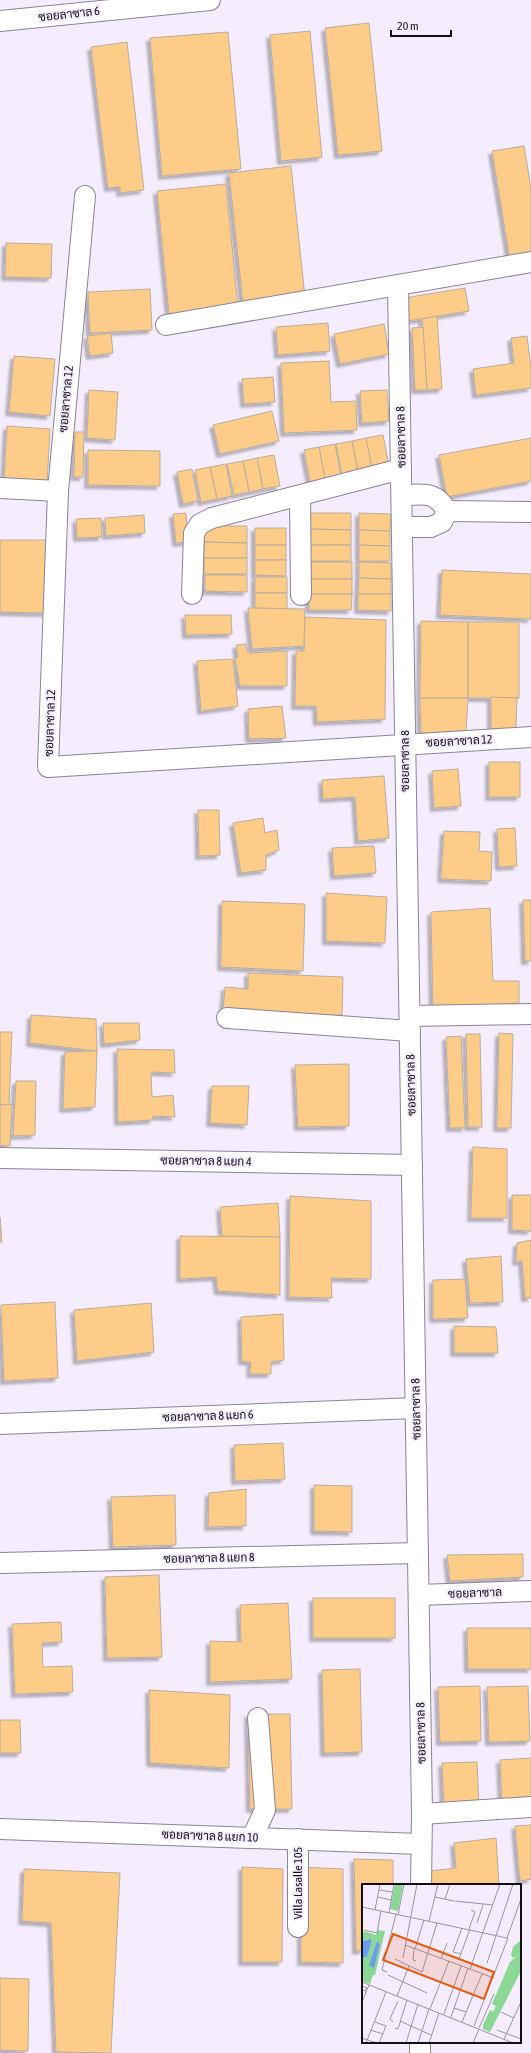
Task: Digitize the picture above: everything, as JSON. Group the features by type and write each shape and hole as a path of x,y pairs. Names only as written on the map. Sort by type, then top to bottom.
{"street":[{"name":"ซอยลาซาล 6","path":"0,21 210,0"},
{"name":"ซอยลาซาล 12","path":"85,196 58,491 48,767 531,737"},
{"path":"166,325 531,262"},
{"name":"ซอยลาซาล 8","path":"398,285 402,495 404,745 419,1595 422,1814 421,1884"},
{"path":"192,594 194,533 200,524 212,518 401,469"},
{"path":"0,488 58,491"},
{"path":"402,495 431,495 441,500 447,511"},
{"path":"300,496 301,595"},
{"path":"447,511 531,512"},
{"path":"402,527 431,527 442,522 447,511"},
{"path":"227,1018 410,1024 531,1014"},
{"name":"ซอยลาซาล 8 แยก 4","path":"0,1158 412,1165"},
{"name":"ซอยลาซาล 8 แยก 6","path":"0,1424 416,1408"},
{"name":"ซอยลาซาล 8 แยก 8","path":"0,1563 418,1553"},
{"name":"ซอยลาซาล","path":"419,1595 531,1591"},
{"path":"252,1838 265,1810 258,1718"},
{"path":"422,1814 531,1807"},
{"name":"ซอยลาซาล 8 แยก 10","path":"0,1829 421,1844"},
{"name":"Villa Lasalle 105","path":"298,1840 298,1927"}],"building":[{"path":"369,23 382,151 338,155 325,28"},
{"path":"310,31 322,157 281,161 270,35"},
{"path":"228,32 241,169 162,176 150,38"},
{"path":"127,42 144,190 120,193 120,187 108,188 91,47"},
{"path":"524,146 531,188 531,257 510,260 492,151"},
{"path":"291,166 305,297 243,303 229,173"},
{"path":"226,184 238,308 169,314 157,191"},
{"path":"6,243 52,244 51,278 5,277"},
{"path":"465,288 469,311 408,321 404,298"},
{"path":"150,289 152,330 90,333 88,292"},
{"path":"437,316 442,389 427,390 422,319"},
{"path":"328,323 330,351 278,355 276,327"},
{"path":"384,324 389,354 340,364 334,334"},
{"path":"423,327 427,390 415,390 412,328"},
{"path":"111,333 113,353 90,356 87,336"},
{"path":"527,336 531,368 531,388 476,395 473,369 514,363 511,338"},
{"path":"14,356 55,359 50,416 9,412"},
{"path":"329,361 331,402 356,401 357,430 284,433 281,363"},
{"path":"273,377 275,402 244,404 242,379"},
{"path":"89,390 118,392 115,440 87,438"},
{"path":"387,390 389,421 362,423 360,391"},
{"path":"272,411 279,441 220,454 213,425"},
{"path":"7,426 50,429 47,485 4,482"},
{"path":"75,432 84,432 83,477 74,477"},
{"path":"383,435 389,466 372,469 366,438"},
{"path":"366,438 372,469 358,472 352,441"},
{"path":"531,438 531,481 447,497 439,455"},
{"path":"352,441 358,472 342,475 336,444"},
{"path":"335,444 341,476 325,479 319,447"},
{"path":"319,447 325,479 310,482 304,450"},
{"path":"88,450 160,451 160,486 88,485"},
{"path":"274,455 280,486 263,489 257,458"},
{"path":"257,458 263,489 249,492 243,461"},
{"path":"243,461 249,492 234,495 227,464"},
{"path":"226,464 232,496 217,499 210,467"},
{"path":"210,467 217,499 201,502 195,470"},
{"path":"192,469 198,501 183,504 177,472"},
{"path":"186,513 188,542 176,543 173,514"},
{"path":"309,513 351,513 351,530 309,529"},
{"path":"359,513 391,514 390,531 359,530"},
{"path":"144,515 145,533 106,536 105,518"},
{"path":"101,518 102,537 77,538 76,519"},
{"path":"204,526 247,526 247,543 204,542"},
{"path":"255,528 286,528 286,545 255,545"},
{"path":"309,529 351,530 351,545 309,545"},
{"path":"359,530 390,531 390,546 359,545"},
{"path":"0,540 47,540 46,613 0,612"},
{"path":"204,542 247,543 247,558 204,558"},
{"path":"255,545 286,545 286,560 255,560"},
{"path":"309,545 351,545 351,561 309,561"},
{"path":"359,545 390,546 390,561 359,561"},
{"path":"204,558 247,558 247,574 204,574"},
{"path":"255,560 286,560 286,576 255,575"},
{"path":"309,562 352,562 352,579 309,579"},
{"path":"359,562 391,563 391,579 359,578"},
{"path":"442,570 531,574 531,619 440,615"},
{"path":"205,575 247,575 247,592 205,591"},
{"path":"255,577 287,577 287,593 255,593"},
{"path":"359,578 391,579 391,594 358,594"},
{"path":"309,579 352,579 352,594 309,594"},
{"path":"255,593 287,593 287,609 255,608"},
{"path":"309,594 352,594 351,610 309,610"},
{"path":"358,594 391,594 391,611 358,610"},
{"path":"248,608 305,609 304,646 252,649"},
{"path":"185,615 231,615 232,634 186,635"},
{"path":"305,617 386,620 385,719 317,722 316,706 295,706 296,651 304,651"},
{"path":"421,621 468,622 468,698 420,698"},
{"path":"468,622 519,622 519,698 468,698"},
{"path":"246,644 248,653 287,651 287,686 240,686 235,658 238,657 236,645"},
{"path":"233,659 238,706 201,711 197,661"},
{"path":"491,697 517,698 516,729 491,729"},
{"path":"420,698 468,698 466,733 421,733"},
{"path":"282,706 286,738 249,739 248,709"},
{"path":"489,762 520,762 520,797 489,797"},
{"path":"458,769 461,806 434,808 432,771"},
{"path":"384,776 389,838 358,841 355,797 323,799 322,780"},
{"path":"198,810 219,810 220,855 199,856"},
{"path":"263,818 265,833 277,830 279,850 266,855 266,870 241,873 233,823"},
{"path":"515,828 517,866 499,867 497,829"},
{"path":"444,831 480,832 479,851 492,852 491,881 441,879"},
{"path":"374,846 376,873 334,876 332,848"},
{"path":"326,893 387,897 385,943 326,941"},
{"path":"523,900 531,900 531,961 525,961"},
{"path":"222,901 305,904 303,971 221,967"},
{"path":"490,908 493,981 519,981 519,1003 433,1010 431,912"},
{"path":"248,973 343,977 342,1015 316,1016 223,1010 225,987 248,989"},
{"path":"31,1015 96,1019 97,1051 30,1043"},
{"path":"103,1023 139,1023 140,1040 104,1044"},
{"path":"0,1032 12,1032 9,1105 0,1105"},
{"path":"499,1033 513,1034 511,1128 497,1128"},
{"path":"466,1034 480,1034 482,1127 468,1127"},
{"path":"461,1036 465,1128 450,1128 446,1037"},
{"path":"117,1049 174,1050 175,1073 151,1072 152,1097 173,1095 175,1117 153,1116 153,1120 118,1122"},
{"path":"97,1051 95,1107 63,1109 65,1052"},
{"path":"349,1064 349,1126 298,1127 295,1065"},
{"path":"16,1081 36,1081 35,1135 13,1136"},
{"path":"212,1086 249,1086 247,1125 210,1123"},
{"path":"12,1104 10,1146 0,1145 0,1105"},
{"path":"473,1147 507,1149 507,1218 471,1218"},
{"path":"512,1195 531,1195 531,1231 512,1230"},
{"path":"290,1196 371,1201 371,1279 331,1278 332,1298 289,1297"},
{"path":"278,1203 280,1237 222,1236 220,1207"},
{"path":"0,1217 2,1242 0,1242"},
{"path":"180,1236 280,1237 280,1295 218,1291 216,1277 180,1279"},
{"path":"531,1240 531,1298 525,1298 522,1261 516,1262 517,1243"},
{"path":"501,1256 503,1302 470,1303 466,1259"},
{"path":"465,1279 468,1318 433,1319 433,1280"},
{"path":"55,1302 58,1378 4,1381 1,1305"},
{"path":"151,1303 154,1352 77,1361 74,1310"},
{"path":"283,1314 284,1360 271,1362 271,1374 250,1374 251,1362 242,1361 241,1317"},
{"path":"454,1326 496,1327 498,1353 454,1353"},
{"path":"283,1443 285,1479 235,1481 234,1445"},
{"path":"314,1485 352,1486 352,1532 314,1531"},
{"path":"246,1489 246,1526 208,1527 209,1493"},
{"path":"175,1495 176,1545 113,1547 111,1497"},
{"path":"523,1554 523,1577 450,1581 447,1555"},
{"path":"159,1575 162,1657 107,1658 105,1577"},
{"path":"313,1598 395,1598 395,1638 313,1638"},
{"path":"288,1603 292,1679 210,1682 210,1641 241,1642 240,1605"},
{"path":"61,1622 62,1642 42,1643 43,1667 72,1666 73,1692 15,1694 12,1624"},
{"path":"467,1628 531,1628 531,1669 468,1669"},
{"path":"360,1669 362,1752 324,1753 322,1670"},
{"path":"480,1686 481,1741 440,1742 438,1687"},
{"path":"528,1686 530,1741 489,1742 487,1687"},
{"path":"149,1690 230,1695 229,1768 150,1763"},
{"path":"248,1714 290,1714 292,1809 250,1809"},
{"path":"0,1720 20,1720 21,1753 0,1753"},
{"path":"531,1758 531,1802 502,1804 500,1760"},
{"path":"477,1762 479,1806 444,1807 442,1763"},
{"path":"531,1825 531,1879 520,1881 515,1826"},
{"path":"496,1838 499,1884 432,1884 430,1871 456,1868 454,1843"},
{"path":"354,1859 393,1860 393,1884 362,1884 362,1950 356,1951"},
{"path":"242,1867 283,1869 282,1962 242,1962"},
{"path":"301,1867 343,1869 343,1963 301,1962"},
{"path":"24,1869 120,1873 111,2053 56,2052 51,1923 22,1921"},
{"path":"0,1978 29,1979 28,2051 0,2050"}]}
